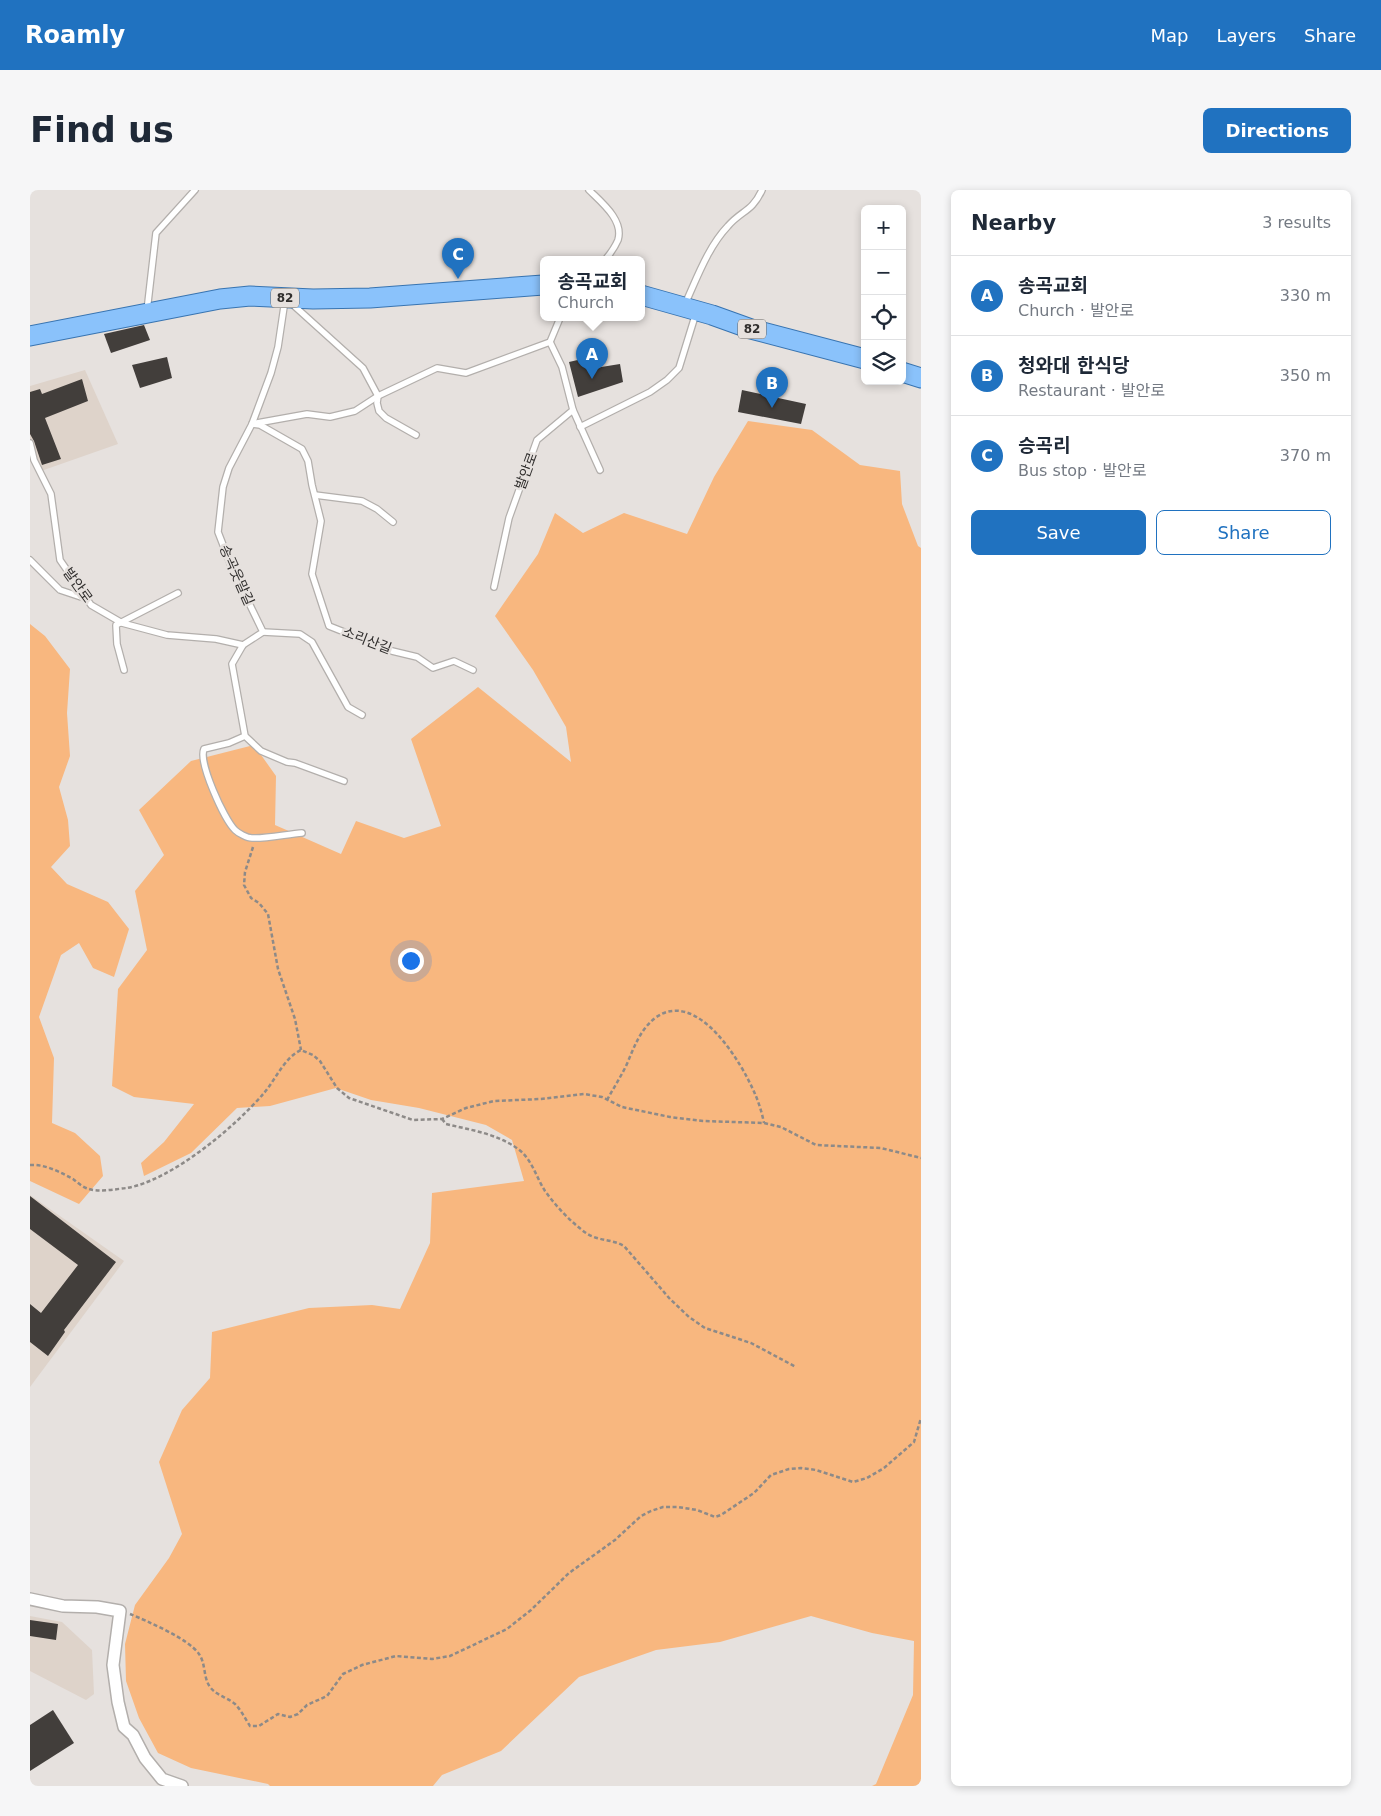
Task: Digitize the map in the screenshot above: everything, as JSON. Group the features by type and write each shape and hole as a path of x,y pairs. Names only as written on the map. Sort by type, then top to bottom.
{"main road":[{"name":"82","path":"30,336 147,313 250,296 370,298 540,285"},
{"name":"82","path":"645,296 751,329 861,359"},
{"path":"906,373 921,378"}],"street":[{"path":"30,1600 63,1606 97,1607 120,1611 113,1665 118,1702 124,1727 133,1735 145,1758 162,1779 182,1786"}],"lane":[{"path":"147,313 156,233 195,190"},
{"path":"589,190 610,212 618,229 618,241 608,256"},
{"path":"580,427 650,392 667,380 679,368 690,309 716,242 728,225 754,205 762,190"},
{"path":"286,298 362,368 378,396 379,411 386,418 416,436"},
{"name":"송곡웃말길","path":"263,632 232,568 218,532 223,488 229,468 252,424 271,373 286,298"},
{"path":"252,424 307,414 330,417 355,411 378,396 438,368 466,373 550,342 559,321"},
{"path":"550,342 562,367 573,410 600,470"},
{"name":"발안로","path":"494,587 510,518 537,440 573,410"},
{"name":"소리산길","path":"252,424 260,425 302,449 308,461 322,521 312,574 329,626 392,651 417,657 434,668 454,661 473,670"},
{"name":"발안로","path":"30,443 34,460 51,494 60,560 91,605 122,623 167,635 216,639 243,645"},
{"path":"315,496 362,501 377,509 393,522"},
{"path":"30,560 60,590 88,600"},
{"path":"124,670 117,644 116,625 178,593"},
{"path":"344,781 294,763 286,762 261,751 245,736 232,664 243,645 263,632 300,634 312,642 348,707 362,715"},
{"path":"245,736 204,749 202,753 207,774 222,812 235,830 251,838 302,833"}],"path":[{"path":"251,838 253,847 244,872 244,885 251,898 259,903 268,914 278,969 295,1019 301,1050"},
{"path":"607,1100 626,1066 639,1036 649,1024 662,1014 682,1012 706,1022 728,1049 746,1075 756,1095 764,1123"},
{"path":"30,1165 48,1168 74,1179 86,1188 95,1190 127,1188 152,1180 180,1164 232,1126 264,1093 291,1055 301,1050 313,1055 320,1061 337,1088 349,1098 412,1120 442,1119 466,1108 494,1101 594,1094 622,1106 670,1117 703,1121 764,1123 781,1127 816,1145 881,1148 921,1158"},
{"path":"442,1119 446,1124 491,1135 518,1149 529,1160 546,1192 573,1222 593,1238 624,1246 670,1299 689,1317 705,1328 751,1343 796,1367"},
{"path":"120,1611 150,1622 192,1646 200,1655 206,1680 211,1689 235,1704 250,1726 259,1726 278,1714 290,1717 298,1714 307,1706 327,1696 343,1674 362,1665 396,1656 432,1659 450,1656 463,1652 481,1640 506,1629 531,1610 569,1573 615,1540 641,1516 651,1511 672,1506 697,1510 715,1516 721,1515 754,1492 771,1475 789,1469 816,1470 853,1482 867,1478 884,1468 914,1442 921,1418"}],"shaded area":[{"path":"85,370 118,444 41,471 30,439 30,386"},
{"path":"748,421 812,430 860,465 900,471 902,504 918,546 921,548 921,1786 872,1786 876,1784 913,1695 914,1641 872,1633 811,1616 720,1642 656,1650 579,1677 501,1751 442,1775 433,1786 270,1786 268,1784 191,1768 158,1753 139,1718 126,1681 125,1644 135,1605 169,1558 182,1534 159,1462 182,1410 210,1378 212,1332 309,1308 372,1305 400,1309 430,1243 432,1193 524,1181 512,1140 486,1125 419,1108 371,1100 336,1088 270,1106 237,1108 191,1153 144,1176 141,1163 164,1142 194,1104 134,1097 112,1086 118,989 147,950 135,891 164,855 139,810 191,761 254,745 276,776 275,825 341,854 356,821 404,838 441,826 411,739 478,687 571,762 566,727 533,670 495,616 538,554 555,513 583,533 624,513 687,534 714,477"},
{"path":"30,624 45,636 70,669 67,713 70,756 59,787 68,820 70,846 51,867 67,884 108,902 129,929 114,977 93,968 79,943 61,955 39,1017 54,1058 52,1123 75,1133 100,1156 103,1176 79,1204 30,1181"},
{"path":"30,1195 124,1261 30,1387"},
{"path":"30,1616 62,1622 92,1650 94,1694 86,1700 30,1671"}],"building":[{"path":"144,325 150,340 111,353 104,334"},
{"path":"167,357 172,378 140,388 132,365"},
{"path":"582,359 595,368 620,364 623,382 578,397 569,362"},
{"path":"82,379 88,401 45,418 61,459 42,465 30,434 30,392 40,389 42,394"},
{"path":"742,390 806,404 801,424 738,412"},
{"path":"30,1196 116,1262 64,1330 65,1332 48,1356 30,1342 30,1304 41,1313 78,1265 30,1229"},
{"path":"30,1620 58,1624 56,1640 30,1636"},
{"path":"53,1710 74,1743 30,1771 30,1725"}],"place":[{"name":"승곡리","path":"458,279"},
{"name":"송곡교회","path":"592,379"},
{"name":"청와대 한식당","path":"772,408"}]}
